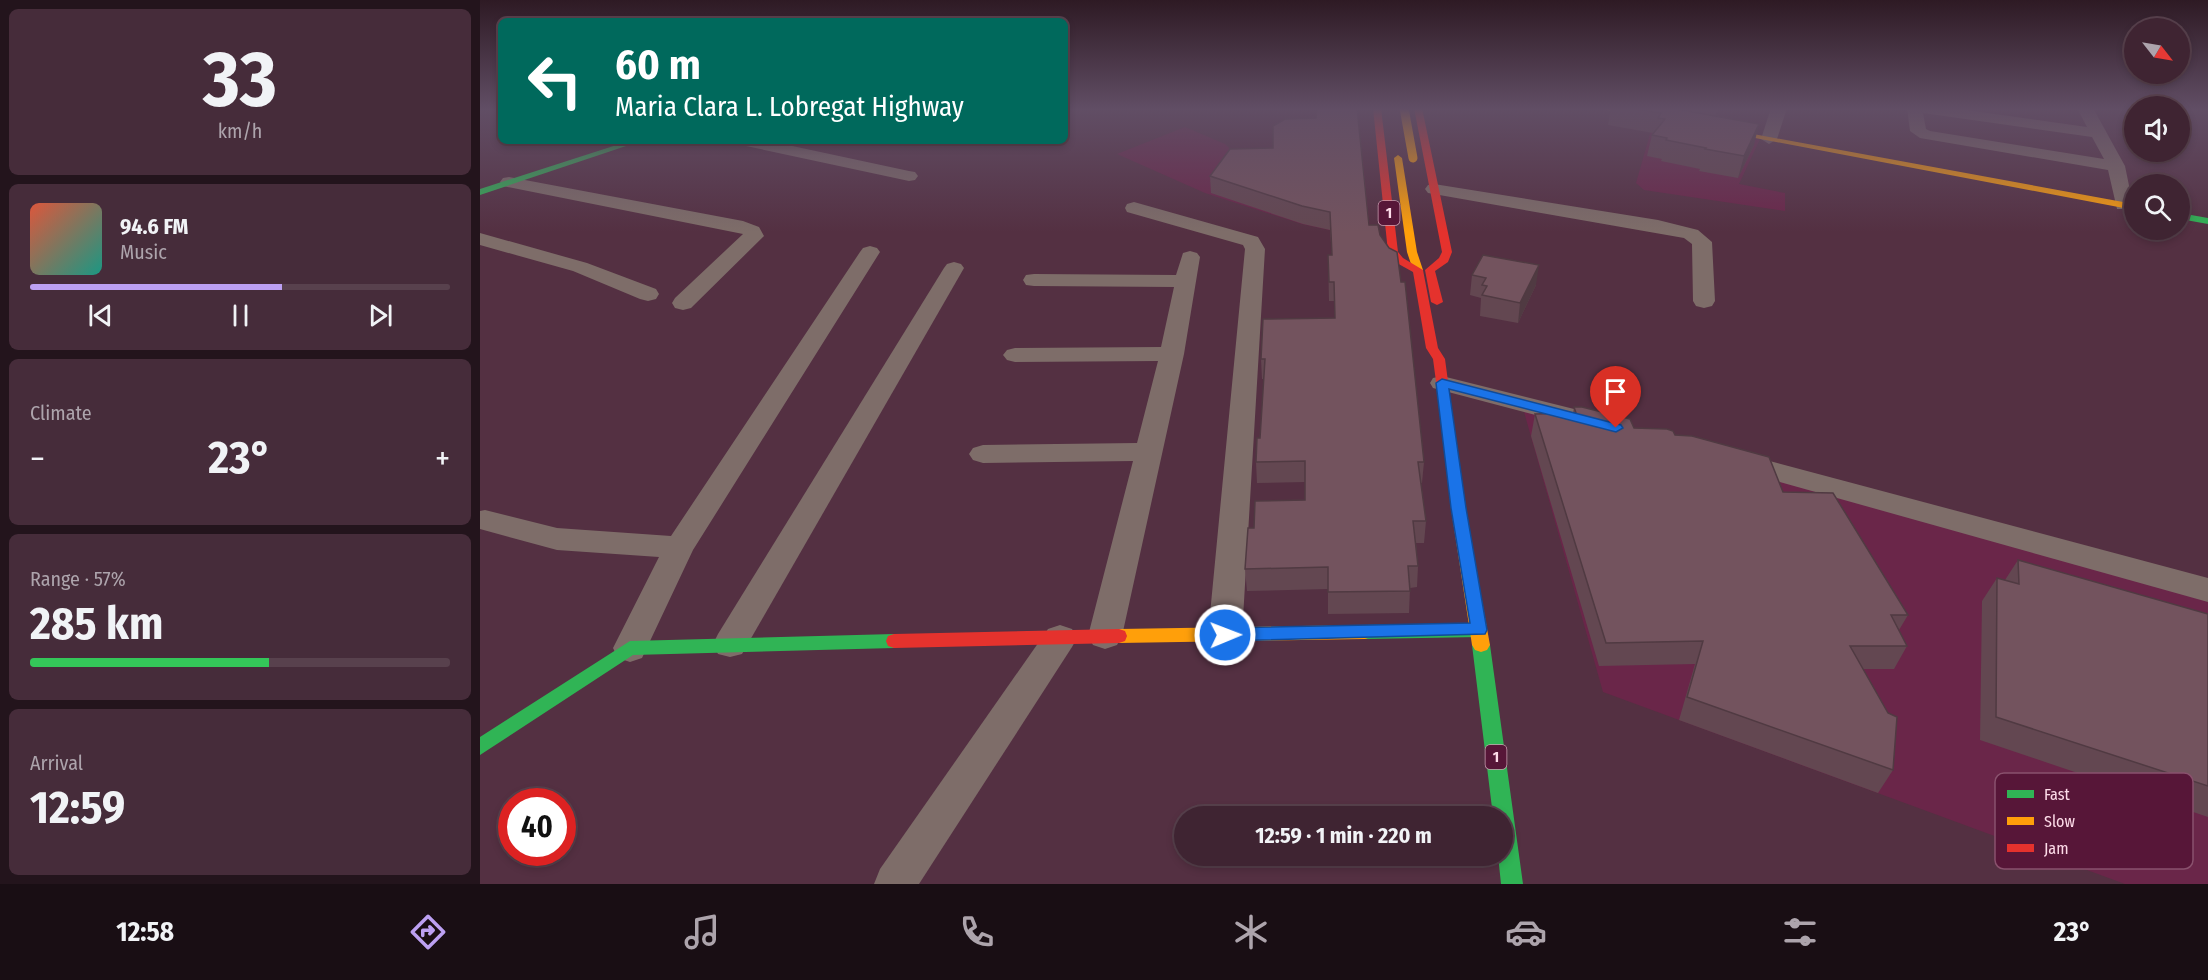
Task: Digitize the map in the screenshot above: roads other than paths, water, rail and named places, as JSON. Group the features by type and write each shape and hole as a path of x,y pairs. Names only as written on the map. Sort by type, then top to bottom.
{"main road":[{"path":"483,188 612,149"},
{"name":"1","path":"1382,149 1393,252 1399,260 1424,270"},
{"path":"1411,149 1414,164"},
{"path":"1424,270 1444,260 1447,252 1426,149"},
{"path":"1824,149 2124,205"},
{"path":"1397,153 1412,252 1424,270 1442,326"},
{"path":"2190,218 2208,221"},
{"path":"1429,252 1424,270 1432,348 1442,365"},
{"name":"1","path":"1442,365 1458,508 1479,630 1512,884"},
{"path":"480,747 630,648 1105,636 1479,630"}],"street":[{"path":"784,149 909,176"},
{"path":"2013,149 2116,166"},
{"path":"2107,149 2116,166 2124,191"},
{"path":"509,182 743,227 752,231 754,236 683,303"},
{"path":"1434,189 1646,224 1691,234 1702,242 1704,301"},
{"path":"1134,208 1251,241 1255,249 1225,635"},
{"path":"480,239 580,267 648,294"},
{"path":"630,648 678,547 870,252"},
{"path":"729,644 954,268"},
{"path":"1034,280 1188,269 1172,354 1105,636"},
{"path":"1015,355 1172,354"},
{"path":"1442,365 1615,428"},
{"path":"983,454 1147,452"},
{"path":"1717,456 2208,590"},
{"path":"485,520 557,539 678,547"},
{"path":"895,884 1060,638"}]}
